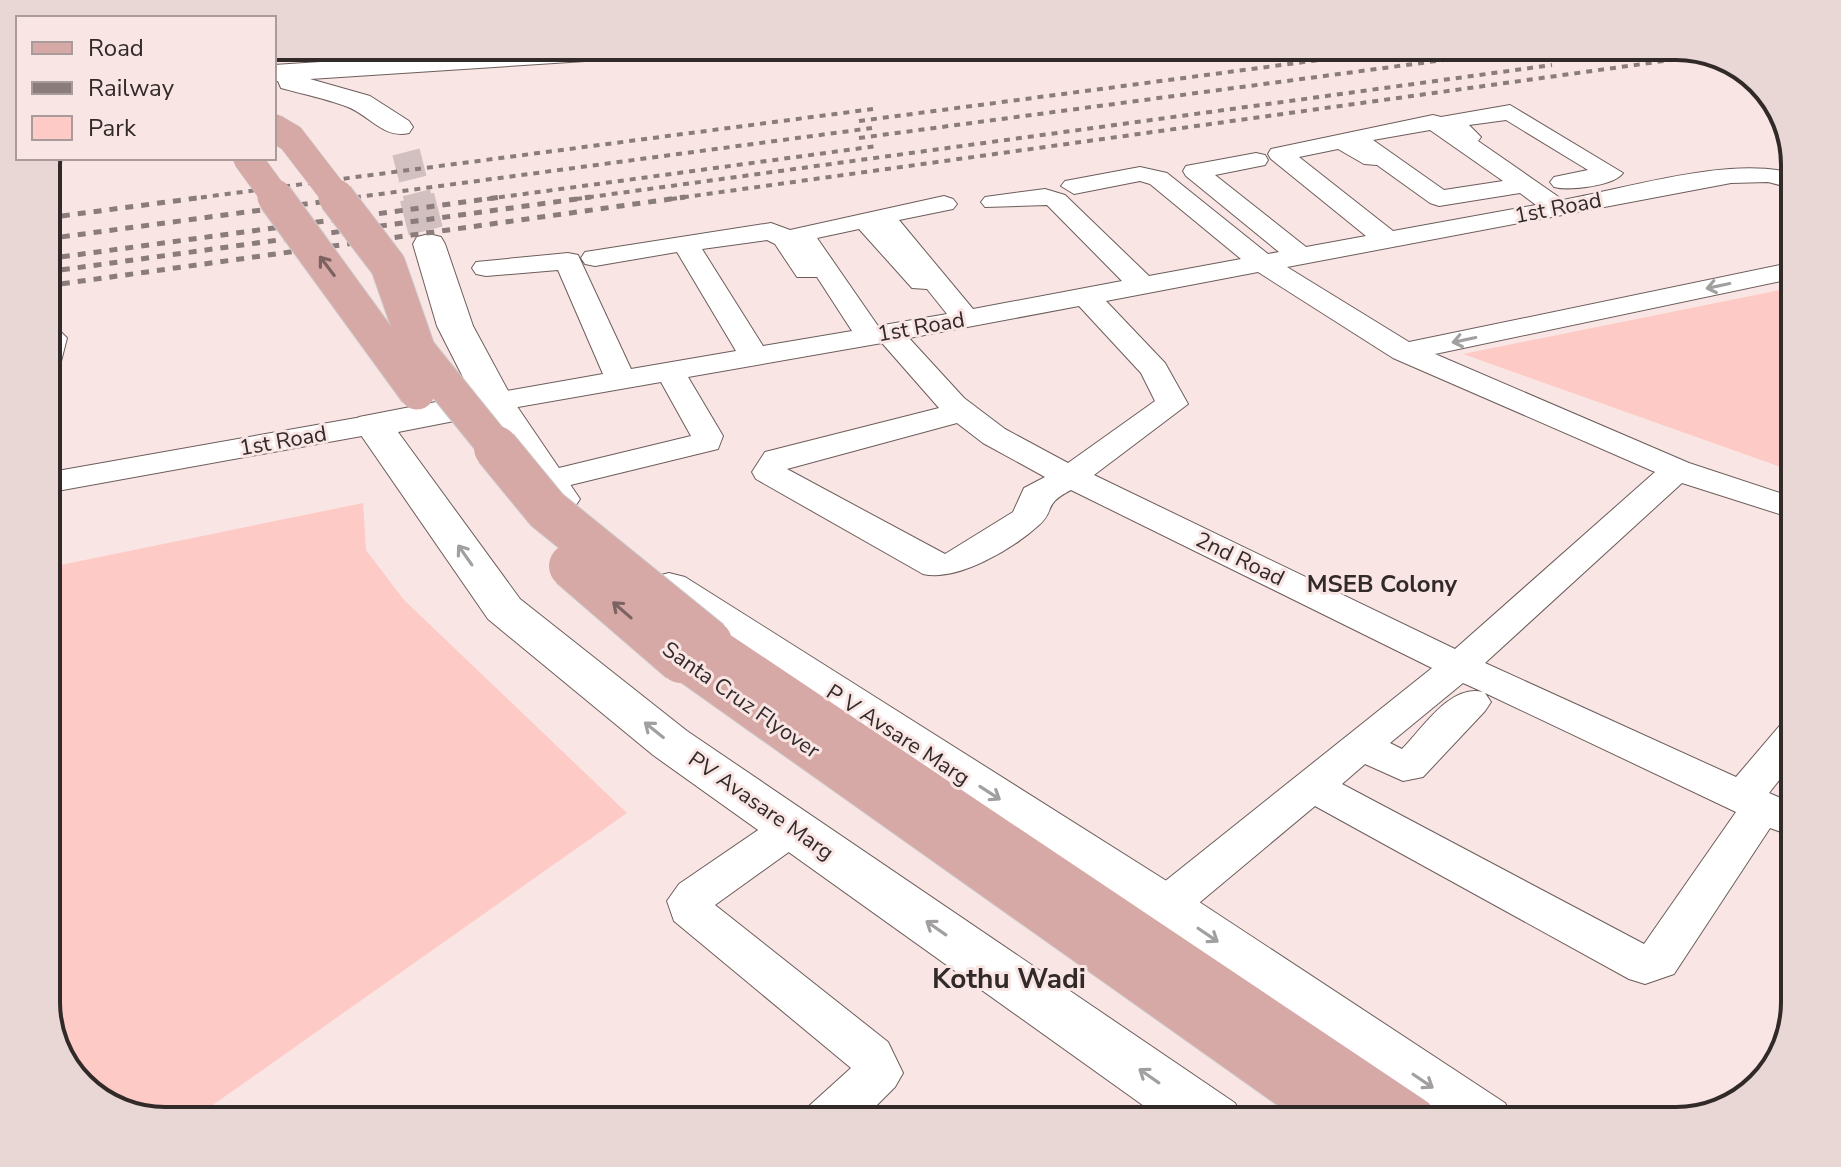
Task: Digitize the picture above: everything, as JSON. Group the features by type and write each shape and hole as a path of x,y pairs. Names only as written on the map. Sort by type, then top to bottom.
{"main road":[{"path":"276,129 291,138 388,265 418,351 547,510 695,652 1386,1107"},
{"name":"Santa Cruz Flyover","path":"248,160 406,378 541,541 1329,1107"}],"street":[{"path":"276,76 465,60"},
{"path":"276,77 360,102 402,139 394,83 400,64"},
{"path":"1551,196 1433,122 1353,137 1439,198 1551,196 1611,173 1510,112 1450,121 1453,127 1551,196"},
{"path":"1388,240 1280,154 1338,142 1352,144 1464,226"},
{"path":"1256,160 1195,171 1300,256"},
{"path":"1074,186 1149,174 1262,263 1404,352 1677,470 1781,504"},
{"name":"1st Road","path":"60,481 880,335 1464,226 1551,196 1731,176 1769,174 1781,178"},
{"path":"994,202 1045,197 1056,200 1143,286"},
{"path":"944,204 889,212 882,216 966,319"},
{"name":"2nd Road","path":"922,282 868,222 859,221 801,233 880,335 963,412 994,436 1465,684 1769,810"},
{"path":"595,258 761,230 778,234 830,302"},
{"path":"685,243 755,357"},
{"name":"P V Avsare Marg","path":"429,244 455,326 495,402 562,503 693,604 1165,906 1462,1107"},
{"path":"486,268 568,261 621,380"},
{"path":"1404,352 1781,273"},
{"path":"963,412 777,459 768,472 936,566 945,567 1028,517 1036,495 1071,476 1172,404 1154,369 1085,296"},
{"path":"546,481 707,442 707,436 670,372"},
{"name":"PV Avasare Marg","path":"373,425 504,609 670,743 1185,1107"},
{"path":"1165,906 1361,745 1465,684 1677,470"},
{"path":"1672,985 1769,810 1781,774"},
{"path":"1312,786 1645,966 1658,961 1769,810"},
{"path":"792,828 695,896 689,901 690,909 871,1056 878,1073 842,1107"}],"green space":[{"path":"1781,290 1781,467 1463,354"},
{"path":"363,503 366,550 404,600 627,813 210,1107 151,1106 125,1099 96,1081 74,1055 60,1009 60,565"}],"tunnel":[{"path":"406,152 418,199"},
{"path":"417,197 429,244"}],"railway":[{"path":"859,121 1319,60"},
{"path":"859,138 1444,60"},
{"path":"671,199 1671,60"},
{"path":"576,199 1552,65"},
{"path":"189,199 873,109"},
{"path":"343,199 872,128"},
{"path":"487,199 877,146"},
{"path":"60,216 205,197"},
{"path":"60,237 358,197"},
{"path":"60,257 501,197"},
{"path":"60,270 591,197"},
{"path":"60,284 685,197"}],"district":[{"name":"MSEB Colony","path":"1382,584"},
{"name":"Kothu Wadi","path":"1009,979"}]}
